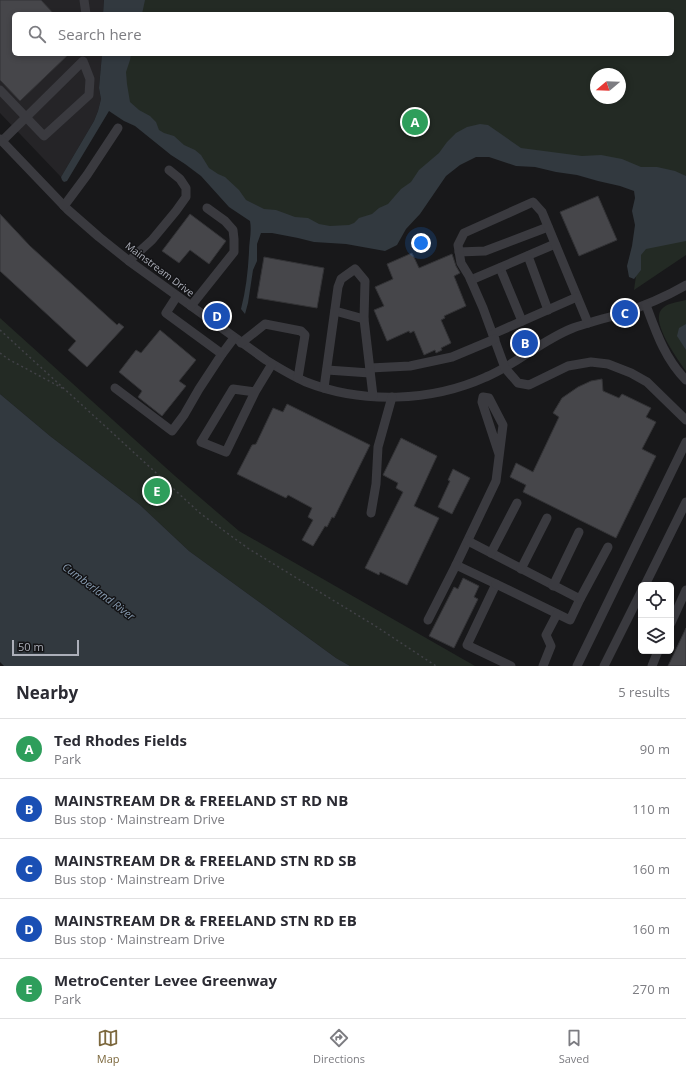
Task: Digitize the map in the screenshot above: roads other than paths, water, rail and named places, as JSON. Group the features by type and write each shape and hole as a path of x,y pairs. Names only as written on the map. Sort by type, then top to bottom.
{"street":[{"path":"84,0 86,12"},
{"path":"1,140 85,58"},
{"path":"0,90 44,136 89,95 90,79 85,58"},
{"path":"64,206 87,175 118,128"},
{"name":"Mainstream Drive","path":"1,140 64,206 129,261 272,364 287,373 324,388 373,396 392,397 427,394 447,390 486,378 573,328 646,305 686,285"},
{"path":"129,261 152,240 186,197 186,188 180,179 169,170"},
{"path":"588,323 542,212 533,202 464,233 458,245 461,263 471,280 494,336 505,368 518,383 529,385 568,366 591,362 608,364 631,373 647,382 686,420"},
{"path":"191,306 234,252 233,230 225,221 207,208"},
{"path":"459,252 485,251 548,227"},
{"path":"471,280 555,244"},
{"path":"528,256 548,310"},
{"path":"500,268 522,321"},
{"path":"324,388 338,288 341,279 355,269 365,281 364,319 373,396"},
{"path":"178,296 166,313 222,354"},
{"path":"326,370 370,371 410,366 452,357 522,321 577,297"},
{"path":"646,305 665,352 672,364 686,380"},
{"path":"335,311 364,319"},
{"path":"115,388 172,431 184,415 222,354 238,340 265,324 301,331 305,335 298,378"},
{"path":"255,392 233,389 201,442 226,452 255,392 272,364"},
{"path":"428,620 468,541 496,481 503,426 489,398 483,397 477,381"},
{"path":"371,513 376,484 378,447 392,397"},
{"path":"577,666 686,442"},
{"path":"646,582 686,502"},
{"path":"491,553 517,503"},
{"path":"521,569 547,518"},
{"path":"553,586 579,532"},
{"path":"468,541 580,599"},
{"path":"456,565 570,620 608,547"},
{"path":"496,584 467,645 511,666"},
{"path":"673,618 686,590"},
{"path":"604,666 638,598"},
{"path":"543,666 551,646 546,635 557,614"},
{"path":"652,666 657,654"}],"water":[{"path":"104,0 145,0 142,12 103,12"},
{"path":"102,56 131,56 126,72 130,102 139,110 150,116 156,122 159,130 174,136 184,145 195,150 201,155 209,168 225,177 239,190 246,200 264,209 276,210 295,217 308,218 319,224 330,226 349,225 354,223 359,218 372,214 379,208 388,204 401,189 411,182 419,170 439,153 456,133 467,127 480,124 488,125 521,148 582,156 601,155 622,159 641,167 657,167 675,171 686,176 686,241 646,249 641,255 641,270 634,279 629,277 627,266 635,225 632,211 635,198 634,191 577,175 535,167 516,166 489,157 476,157 460,165 446,176 420,214 406,229 397,245 385,251 346,244 314,242 272,233 261,233 257,244 257,261 253,270 245,314 241,309 247,273 251,233 250,221 229,207 201,176 171,155 135,126 109,111 67,181 64,182 62,180 61,177 94,121 101,99 99,88"},
{"path":"686,324 686,350 677,336 679,328"},
{"name":"Cumberland River","path":"0,394 50,436 140,505 189,551 336,658 350,666 4,666 0,662"}],"place":[{"name":"Ted Rhodes Fields","path":"415,122"},
{"name":"MAINSTREAM DR & FREELAND STN RD SB","path":"625,313"},
{"name":"MAINSTREAM DR & FREELAND STN RD EB","path":"217,316"},
{"name":"MAINSTREAM DR & FREELAND ST RD NB","path":"525,343"},
{"name":"MetroCenter Levee Greenway","path":"157,491"}]}
